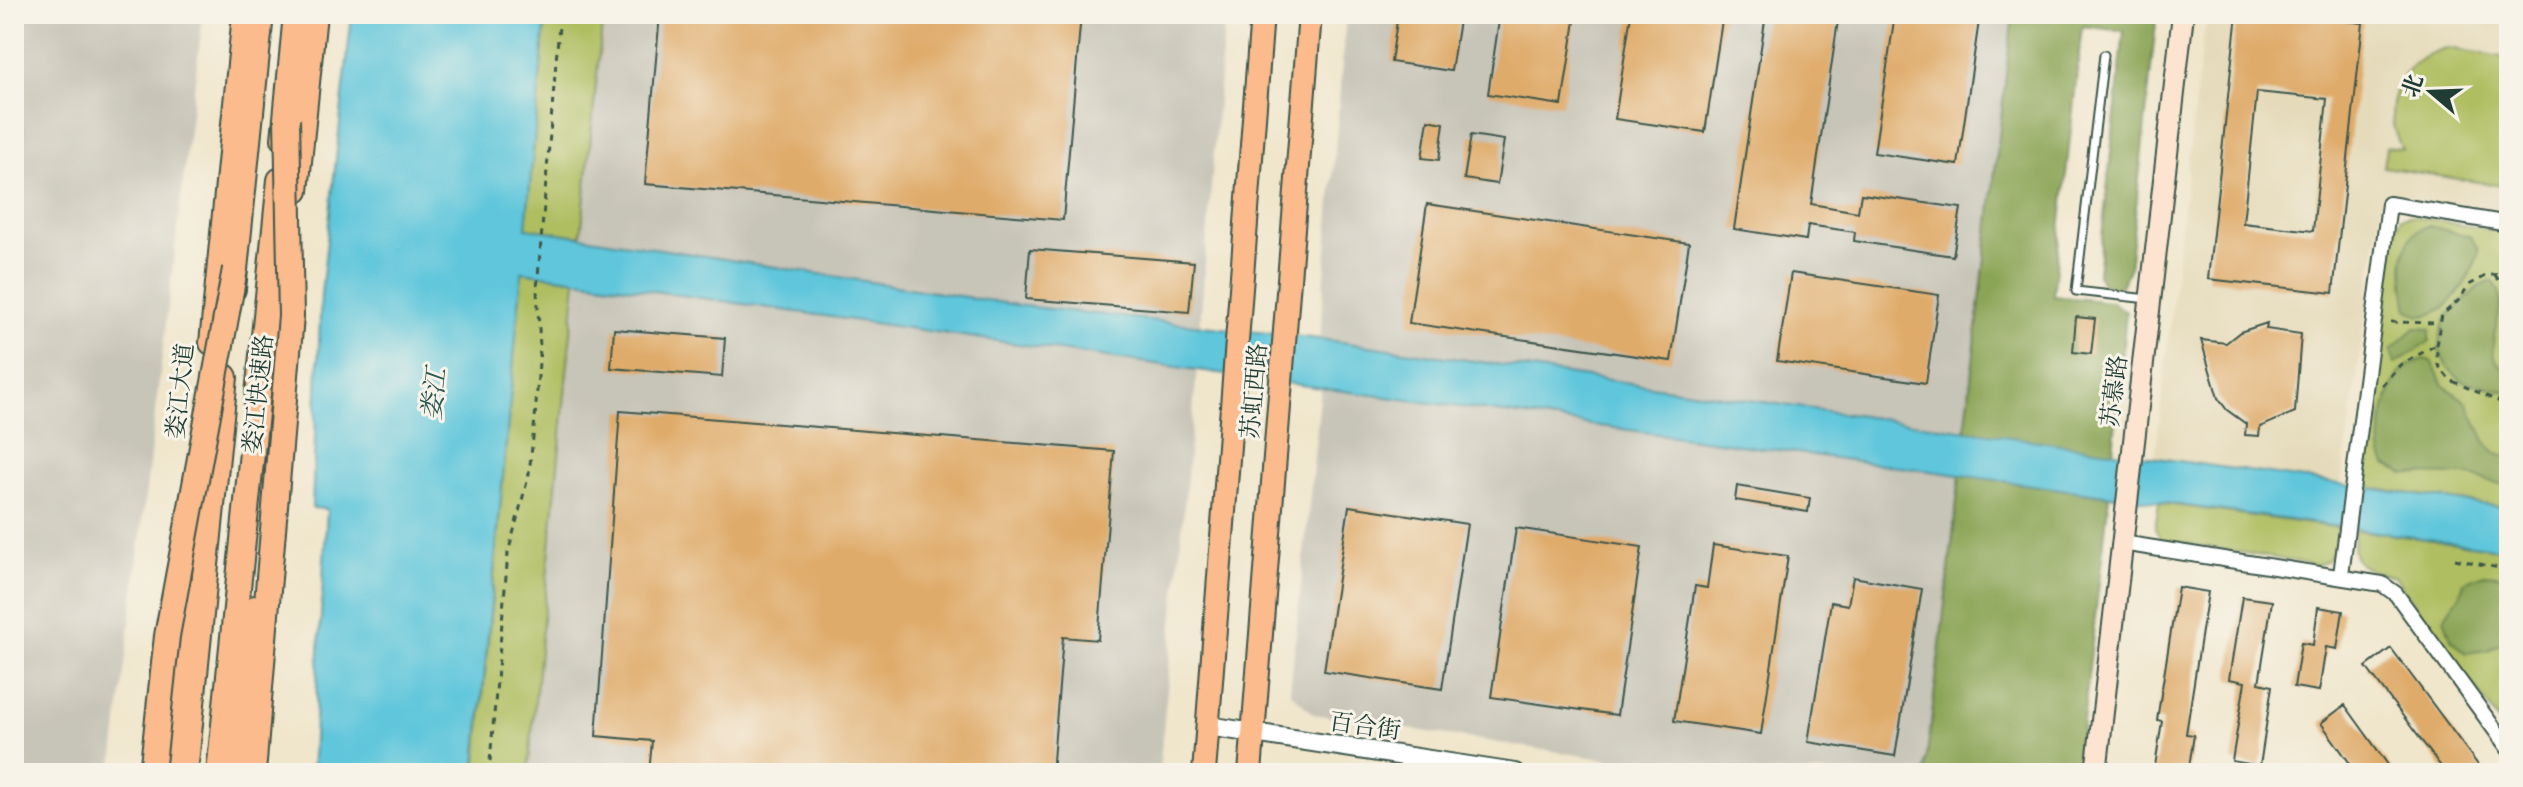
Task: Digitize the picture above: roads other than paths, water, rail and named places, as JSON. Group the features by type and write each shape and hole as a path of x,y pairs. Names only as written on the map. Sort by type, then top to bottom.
{"highway":[{"name":"娄江快速路","path":"185,773 261,14"},
{"name":"娄江快速路","path":"219,773 296,14"},
{"path":"253,773 291,316 287,119"},
{"path":"152,773 167,636 235,269"}],"main road":[{"name":"娄江大道","path":"167,773 244,14"},
{"path":"238,773 315,14"},
{"name":"苏虹西路","path":"1204,773 1262,14"},
{"name":"苏虹西路","path":"1250,773 1310,14"},
{"name":"苏慕路","path":"2096,773 2183,14"}],"street":[{"path":"2341,575 2389,204 2509,224"},
{"path":"2122,543 2374,581 2396,594 2509,749"},
{"name":"百合街","path":"1208,726 1515,773"}],"lane":[{"path":"2104,55 2076,291 2151,300"}],"water":[{"name":"娄江","path":"352,14 546,14 526,228 1023,306 1320,339 2509,508 2509,550 1321,388 522,272 475,773 312,773 327,509 312,508 321,294"}]}
